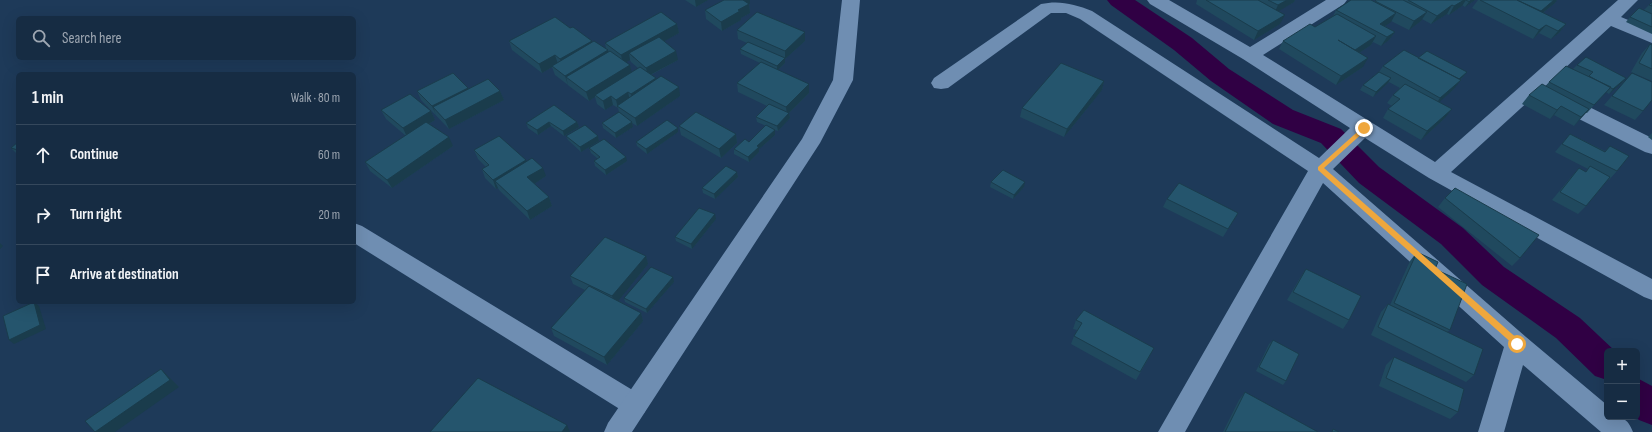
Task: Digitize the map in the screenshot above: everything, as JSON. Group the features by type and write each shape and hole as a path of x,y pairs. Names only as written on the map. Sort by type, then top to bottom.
{"street":[{"path":"617,432 810,143 844,80 851,0"},
{"path":"1156,0 1250,55 1436,174 1652,290"},
{"path":"1250,55 1338,0"},
{"path":"1436,174 1629,0"},
{"path":"941,83 1047,8 1068,8 1086,15 1320,168 1517,344 1620,432"},
{"path":"1609,18 1652,37"},
{"path":"1532,87 1652,147"},
{"path":"1171,432 1320,168 1364,128"},
{"path":"356,233 635,405"},
{"path":"1491,432 1517,344"}],"building":[{"path":"724,0 743,0 749,4 721,22 705,10"},
{"path":"1206,0 1258,0 1285,15 1258,31"},
{"path":"1268,0 1287,0 1278,5"},
{"path":"1351,0 1371,0 1396,13 1380,24 1395,32 1387,37 1336,10"},
{"path":"1403,0 1427,12 1414,21 1375,1"},
{"path":"1408,0 1464,0 1454,6 1452,5 1437,16"},
{"path":"1480,0 1517,0 1566,24 1558,31 1546,25 1539,30"},
{"path":"1517,0 1554,0 1541,11"},
{"path":"1639,8 1652,14 1652,27 1630,17"},
{"path":"661,12 677,24 621,55 605,43"},
{"path":"757,12 805,32 785,51 737,30"},
{"path":"1337,14 1376,36 1355,50 1338,40 1368,58 1341,76 1283,41 1310,24 1315,27"},
{"path":"555,17 570,28 573,27 592,41 560,59 555,55 539,64 509,41"},
{"path":"659,37 676,51 646,68 629,53"},
{"path":"594,41 608,50 565,76 552,66"},
{"path":"748,42 785,58 777,66 740,49"},
{"path":"1650,44 1652,45 1652,69 1639,63"},
{"path":"1404,50 1461,80 1440,98 1383,66"},
{"path":"610,51 630,65 586,92 566,77"},
{"path":"1427,51 1467,72 1459,79 1418,58"},
{"path":"1586,57 1626,78 1613,89 1589,76 1593,72 1577,65"},
{"path":"761,62 809,84 786,107 737,83"},
{"path":"1061,63 1104,81 1067,129 1022,108"},
{"path":"1566,66 1611,87 1594,105 1549,82"},
{"path":"640,67 656,78 631,94 628,92 616,100 611,96 603,101 595,95"},
{"path":"1379,72 1391,78 1376,92 1363,85"},
{"path":"453,73 468,88 432,106 417,91"},
{"path":"1632,73 1652,82 1652,100 1643,111 1612,96"},
{"path":"661,76 679,87 635,118 617,106"},
{"path":"488,79 500,91 445,120 433,107"},
{"path":"1405,84 1452,109 1427,131 1388,109 1400,99 1393,95"},
{"path":"1542,84 1589,109 1581,117 1561,106 1557,110 1529,95"},
{"path":"410,94 431,111 403,128 381,110"},
{"path":"769,104 789,113 777,126 756,117"},
{"path":"554,105 577,122 563,131 549,122 537,130 526,123"},
{"path":"619,112 632,122 615,133 602,123"},
{"path":"696,112 736,134 719,149 679,126"},
{"path":"667,120 678,128 646,149 636,142"},
{"path":"426,122 449,137 387,180 365,162"},
{"path":"585,125 598,136 580,147 566,136"},
{"path":"766,125 775,130 757,146 759,147 748,157 734,149 745,139 749,142"},
{"path":"1570,134 1605,152 1610,146 1629,156 1617,171 1562,144"},
{"path":"499,136 526,160 493,180 482,169 489,165 474,150"},
{"path":"604,139 626,157 605,170 594,161 600,157 589,148"},
{"path":"16,144 16,149 11,148"},
{"path":"532,158 543,168 527,177 549,197 527,211 495,181"},
{"path":"726,166 737,172 714,194 702,188"},
{"path":"1590,166 1610,177 1586,206 1560,192 1579,168 1586,172"},
{"path":"1003,170 1025,182 1014,195 991,182"},
{"path":"1179,183 1238,213 1228,229 1167,199"},
{"path":"1455,188 1539,235 1520,258 1445,198"},
{"path":"699,208 715,214 691,244 675,237"},
{"path":"605,237 646,256 612,296 570,276"},
{"path":"1417,252 1438,262 1435,269 1467,284 1450,330 1394,303"},
{"path":"651,267 673,277 646,309 624,298"},
{"path":"1306,269 1361,296 1349,320 1293,292"},
{"path":"589,286 641,313 604,357 551,328"},
{"path":"30,304 35,304 40,325 9,340 3,316"},
{"path":"1388,304 1483,349 1474,375 1378,327"},
{"path":"1084,310 1154,348 1140,372 1074,336 1082,323 1076,320"},
{"path":"1273,340 1299,354 1286,381 1259,367"},
{"path":"1394,357 1464,389 1458,412 1386,378"},
{"path":"161,369 170,380 95,432 85,421"},
{"path":"478,378 567,425 562,432 430,432"},
{"path":"1245,392 1318,432 1225,432"},
{"path":"1333,429 1339,432 1332,432"}],"waterway":[{"path":"1119,0 1183,44 1220,75 1283,117 1331,136 1369,175 1452,236 1493,276 1568,328 1604,362"},
{"path":"1640,397 1652,409"}],"route":[{"path":"1364,128 1320,168 1517,344"}]}
